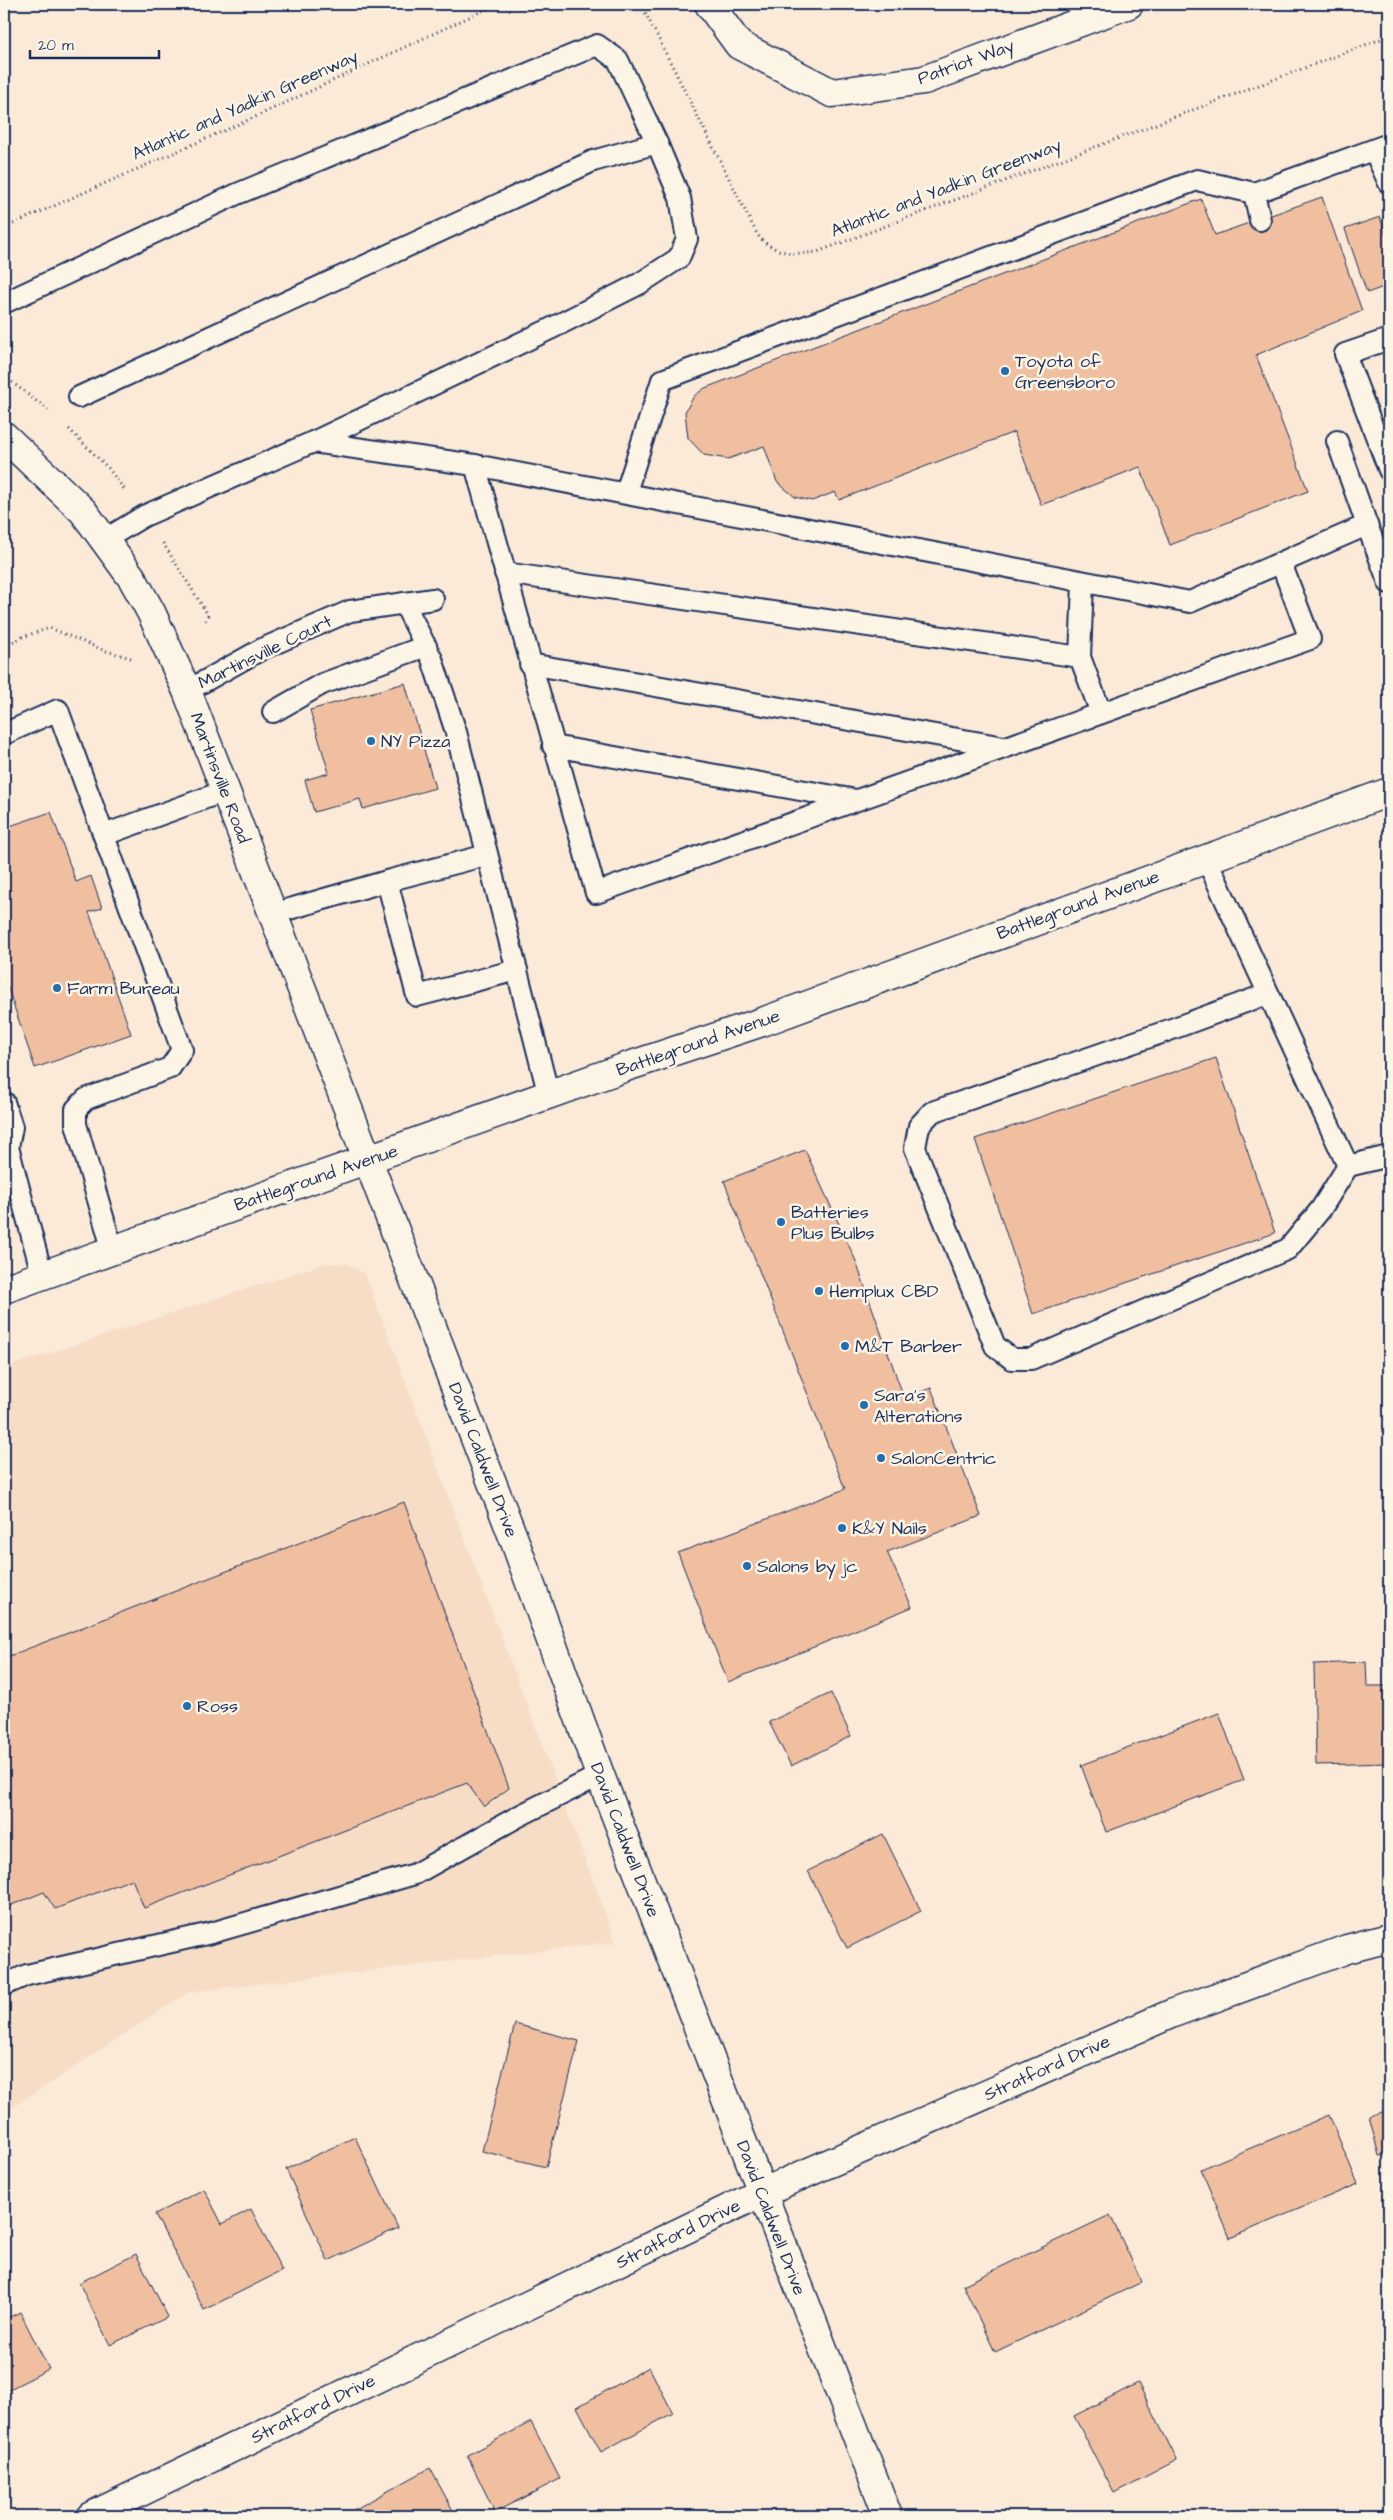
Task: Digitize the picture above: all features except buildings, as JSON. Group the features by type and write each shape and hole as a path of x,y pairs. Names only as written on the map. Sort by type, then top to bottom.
{"street":[{"name":"Patriot Way","path":"709,4 739,45 832,93 924,80 1129,4"},
{"name":"Martinsville Road","path":"4,436 83,511 132,578 151,612 187,691 367,1161"},
{"name":"Battleground Avenue","path":"4,1289 112,1248 367,1161 762,1022 1389,792"},
{"name":"David Caldwell Drive","path":"367,1161 515,1542 600,1775 888,2516"},
{"name":"Stratford Drive","path":"90,2516 761,2193 1173,2013 1347,1949 1389,1938"}],"lane":[{"path":"4,303 237,194 597,45 618,60 657,143 680,198 687,239 679,258 639,284 550,330 313,442 144,516 104,540"},
{"path":"79,397 593,161 657,143"},
{"path":"626,492 662,380 1197,180 1254,193 1382,147 1389,183"},
{"path":"1254,193 1260,220"},
{"path":"1389,339 1346,354 1385,444 1389,470"},
{"path":"1338,441 1389,584"},
{"path":"313,442 475,465 626,492 1083,583 1190,602 1367,525"},
{"path":"475,465 596,893 1310,639 1281,563"},
{"path":"505,574 1080,657"},
{"path":"1083,583 1080,657 1101,713"},
{"name":"Martinsville Court","path":"187,691 262,649 350,611 432,598"},
{"path":"404,603 426,646 456,732 548,1096"},
{"path":"273,712 322,684 426,646"},
{"path":"530,664 1005,747"},
{"path":"4,734 58,710 182,1050 170,1068 86,1098 76,1109 76,1124 112,1248"},
{"path":"553,746 857,800"},
{"path":"104,836 225,791"},
{"path":"272,914 487,855"},
{"path":"1206,858 1267,994 1348,1166"},
{"path":"387,881 417,996 517,970"},
{"path":"1267,994 932,1112 919,1126 915,1148 996,1346 1012,1359 1031,1359 1288,1249 1321,1209 1348,1166 1389,1156"},
{"path":"4,1102 12,1127 8,1147 42,1274"},
{"path":"4,1985 27,1975 211,1933 415,1874 519,1816 600,1775"}],"path":[{"name":"Atlantic and Yadkin Greenway","path":"4,228 255,117 497,4"},
{"name":"Atlantic and Yadkin Greenway","path":"641,4 757,234 764,244 775,250 790,253 817,252 1389,36"},
{"path":"4,646 22,637 50,628 103,650 127,658 135,657"}],"shaded area":[{"path":"326,1263 347,1264 365,1274 616,1942 189,1992 4,2113 4,1368"}],"place":[{"name":"Toyota of Greensboro","path":"1005,371"},
{"name":"NY Pizza","path":"371,741"},
{"name":"Farm Bureau","path":"57,988"},
{"name":"Batteries Plus Bulbs","path":"781,1222"},
{"name":"Hemplux CBD","path":"819,1291"},
{"name":"M&T Barber","path":"845,1346"},
{"name":"Sara's Alterations","path":"864,1405"},
{"name":"SalonCentric","path":"881,1458"},
{"name":"K&Y Nails","path":"842,1528"},
{"name":"Salons by jc","path":"747,1566"},
{"name":"Ross","path":"187,1706"}]}
